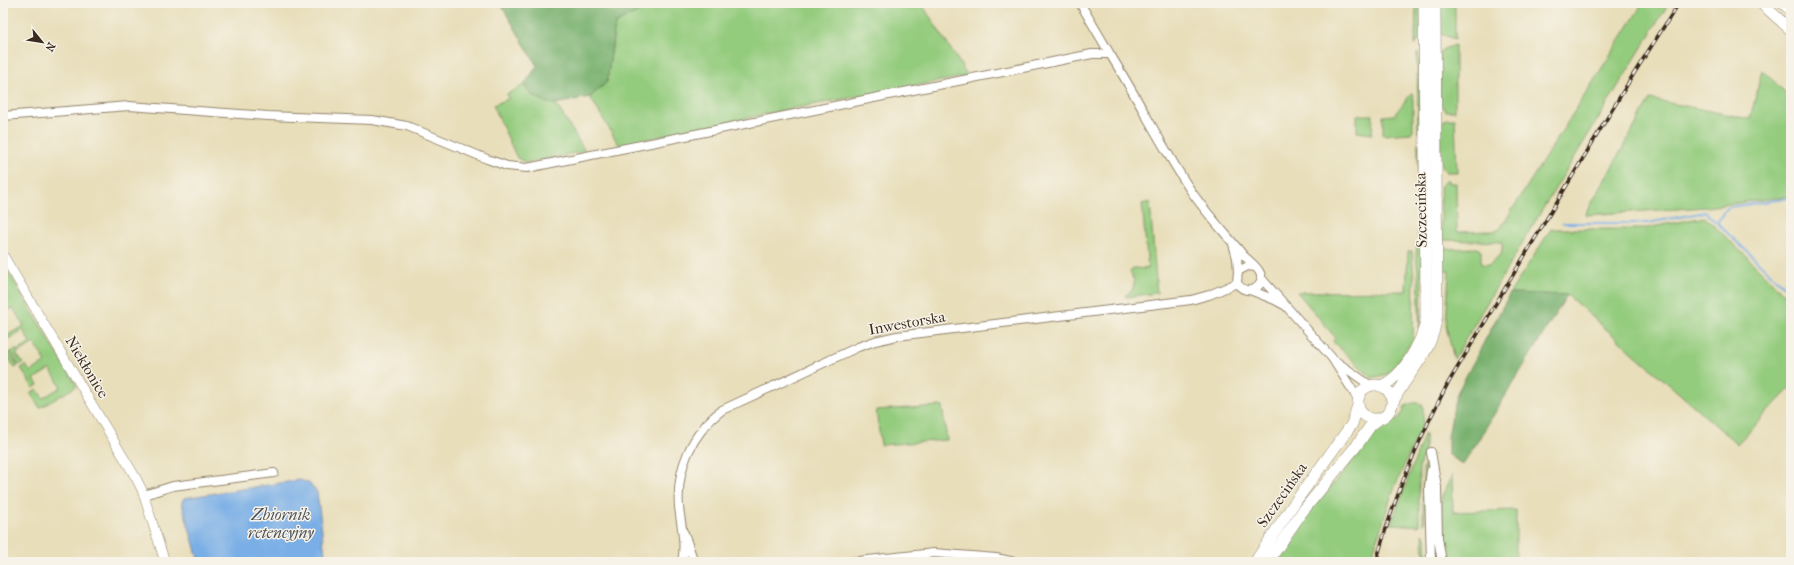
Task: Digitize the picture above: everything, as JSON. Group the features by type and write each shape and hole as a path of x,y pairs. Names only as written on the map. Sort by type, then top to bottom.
{"main road":[{"name":"Szczecińska","path":"1375,386 1393,380 1398,375 1419,343 1426,320 1424,3"},
{"name":"Szczecińska","path":"1392,404 1425,353 1436,326 1435,3"},
{"path":"1762,3 1791,30"},
{"path":"1783,3 1791,10"},
{"path":"1375,386 1389,393 1392,404 1386,415 1379,419 1371,419 1364,415 1358,402 1363,391 1375,386"},
{"name":"Szczecińska","path":"1255,562 1293,505 1352,424 1358,402"},
{"name":"Szczecińska","path":"1268,562 1302,512 1357,445 1371,425 1379,419"}],"street":[{"path":"1080,3 1191,191 1232,242 1260,273 1261,278 1332,358 1358,402"},
{"path":"3,116 129,106 268,116 372,120 407,126 507,166 527,168 1092,54 1110,54"},
{"path":"1232,242 1237,258 1237,283 1242,288 1275,300 1286,306"},
{"name":"Niekłonice","path":"3,254 129,464 144,495 165,562"},
{"path":"1238,273 1244,267 1255,267"},
{"path":"1250,290 1257,287 1261,278"},
{"name":"Inwestorska","path":"682,562 682,526 679,506 679,482 689,452 699,432 709,420 722,410 858,347 875,341 897,336 1191,300 1209,295 1237,283"},
{"path":"1332,358 1375,386"},
{"path":"1431,562 1429,487 1431,455 1437,487 1438,538 1442,562"},
{"path":"144,495 173,486 274,473"},
{"name":"Inwestorska","path":"682,526 694,562"},
{"path":"849,562 934,553 988,557 1015,562"}],"green space":[{"path":"500,3 648,3 649,5 615,24 607,82 590,97 556,104 547,103 532,95 524,85 537,66"},
{"path":"648,3 921,3 968,76 790,109 619,145 590,97 607,82 615,24 649,5"},
{"path":"1416,3 1420,3 1420,37 1415,45"},
{"path":"1440,3 1455,3 1455,39 1440,34"},
{"path":"1643,3 1669,3 1528,233 1454,359 1446,326 1449,271 1444,271 1441,256 1445,249 1477,248 1481,251 1481,264 1489,265 1502,253 1502,242 1442,240 1440,187 1448,180 1448,183 1456,183 1457,232 1494,231 1500,229"},
{"path":"1455,45 1455,111 1446,111 1440,103 1440,53 1443,49"},
{"path":"1417,53 1419,53 1421,129 1418,133"},
{"path":"1762,70 1791,98 1791,196 1707,207 1585,215 1650,99 1750,119"},
{"path":"524,85 538,98 546,102 556,104 585,151 526,163 517,158 493,105 508,99 507,94"},
{"path":"1411,94 1413,94 1413,130 1411,133 1383,135 1383,116 1394,115"},
{"path":"1357,115 1373,115 1372,134 1357,132"},
{"path":"1446,119 1455,119 1457,172 1446,172 1441,166 1440,126"},
{"path":"1418,143 1420,144 1423,232 1418,238"},
{"path":"1150,202 1157,293 1126,297 1126,295 1133,289 1134,281 1130,272 1133,268 1148,269 1142,204"},
{"path":"1705,217 1791,300 1791,387 1737,444 1567,295 1510,293 1551,229 1641,229"},
{"path":"1417,244 1423,247 1420,347 1418,272 1416,255"},
{"path":"1408,251 1412,251 1414,278 1413,340 1388,374 1372,378 1333,342 1335,337 1297,292 1406,291"},
{"path":"7,270 77,386 40,408 30,393 37,389 43,398 61,387 50,369 34,379 38,385 33,388 21,368 26,365 30,372 46,362 34,343 16,354 23,363 19,365 11,352 16,349 17,351 30,342 23,330 5,341 3,338 3,332 6,336 24,326 13,308 3,314 3,303 9,299 3,288 3,272"},
{"path":"1510,293 1567,295 1463,465 1448,454 1448,437 1456,395"},
{"path":"9,352 18,366 15,368 6,354"},
{"path":"1413,403 1419,403 1423,406 1423,424 1393,491 1370,562 1278,562 1300,522 1346,469 1374,431 1399,418 1403,413 1405,406"},
{"path":"942,406 947,440 881,445 876,410"},
{"path":"1425,433 1425,446 1419,468 1419,526 1391,524"},
{"path":"1426,459 1425,521 1423,525 1423,469"},
{"path":"1452,475 1453,512 1516,510 1516,562 1447,561 1443,536 1441,498"},
{"path":"1423,533 1426,537 1427,562 1424,561"}],"water":[{"name":"Zbiornik retencyjny","path":"300,480 309,483 317,492 326,562 199,562 183,507 182,501 184,498"}],"waterway":[{"path":"1717,223 1724,211 1729,207 1791,198"},
{"path":"1563,223 1648,223 1705,212 1791,293"}],"railway":[{"path":"1376,562 1398,494 1416,450 1447,385 1633,75 1679,3"}]}
